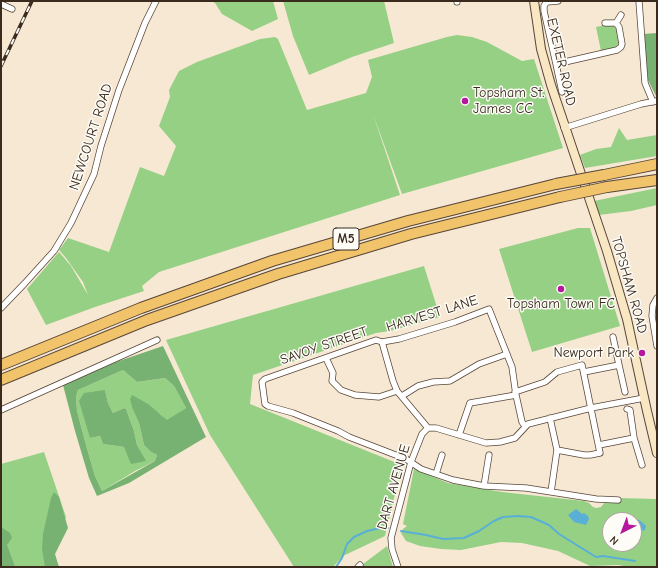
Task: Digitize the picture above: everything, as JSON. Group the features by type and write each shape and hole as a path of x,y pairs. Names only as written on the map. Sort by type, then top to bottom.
{"highway":[{"name":"M5","path":"1,365 141,308 272,262 408,221 556,184 657,164"},
{"name":"M5","path":"1,380 147,320 278,274 411,234 560,197 607,187 657,180"}],"street":[{"name":"NEWCOURT ROAD","path":"1,308 54,251 72,223 94,174 101,146 119,90 145,23 156,1"},
{"name":"EXETER ROAD","path":"534,1 541,49 550,85 564,128"},
{"path":"558,1 547,1 544,6 544,11 562,92"},
{"path":"564,128 655,101 645,83 639,1"},
{"path":"1,4 12,9"},
{"path":"616,23 621,15"},
{"path":"605,23 616,23"},
{"path":"556,64 618,50 622,44 619,27 616,23"},
{"name":"TOPSHAM ROAD","path":"564,128 618,286 657,453"},
{"path":"657,298 653,305 652,311 657,346"},
{"name":"HARVEST LANE","path":"382,342 399,339 455,322 488,309 507,354"},
{"path":"613,337 625,392"},
{"path":"1,410 158,340"},
{"name":"SAVOY STREET","path":"411,462 377,447 348,437 338,430 293,413 268,406 265,404 262,382 263,380 376,340 382,342 397,391 428,428"},
{"path":"402,396 418,386 432,382 450,381 479,364 507,354 512,367 522,422 525,426"},
{"path":"326,358 333,373 332,381 341,390 355,395 378,397 397,391"},
{"path":"459,435 470,404 516,393 545,382 557,372 582,365 600,453 590,455 558,450"},
{"path":"584,372 619,365"},
{"path":"428,428 436,428 486,443 500,442 515,438 525,426 550,418 591,408 644,398"},
{"path":"627,409 630,410 634,438 642,465"},
{"path":"550,418 558,450 551,492"},
{"name":"DART AVENUE","path":"398,567 392,549 391,538 411,462 422,434 428,428"},
{"path":"599,445 634,438"},
{"path":"436,474 442,455"},
{"path":"484,486 489,455"},
{"path":"411,462 421,469 453,480 484,486 511,487 596,499 618,500"}],"green space":[{"path":"211,1 273,1 278,19 252,31 222,14 215,3"},
{"path":"283,1 384,1 394,43 352,57 309,75 293,36"},
{"path":"611,24 617,29 620,41 616,48 601,51 596,27"},
{"path":"657,33 656,96 648,80 643,34"},
{"path":"457,35 472,37 487,42 522,61 534,59 563,148 402,194 373,114 400,195 159,272 142,286 144,291 46,325 27,289 59,252 71,266 88,295 83,282 66,258 59,250 68,238 109,252 140,167 164,176 176,146 159,126 170,97 169,90 179,71 197,62 260,39 275,37 278,39 307,110 366,93 372,77 368,60"},
{"path":"619,128 627,140 657,135 657,156 585,168 580,155 596,149 611,147"},
{"path":"657,188 657,205 631,211 599,215 594,201"},
{"name":"Topsham Town FC","path":"578,228 590,228 620,326 532,352 499,249"},
{"path":"424,266 440,317 390,331 376,333 253,375 250,404 402,465 385,536 343,556 333,567 294,567 210,435 166,340"},
{"path":"163,346 206,437 129,483 97,496 89,478 63,385 116,362","holes":["123,370 137,382 165,378 174,386 186,408 167,420 148,404 132,395 130,399 139,423 144,445 151,452 157,455 155,461 102,491 95,476 77,411 76,397 78,390"]},
{"path":"123,370 137,382 165,378 174,386 186,408 167,421 160,414 133,410 139,423 144,445 151,452 157,455 155,461 102,491 95,476 77,411 76,397 78,390","holes":["105,390 108,403 113,413 124,408 126,409 134,431 137,445 145,461 124,447 103,444 100,436 90,438"]},
{"path":"105,390 108,403 113,413 124,408 126,409 134,431 137,445 146,461 131,464 124,447 103,444 100,436 90,438 79,401 84,393"},
{"path":"44,452 66,517 52,551 59,567 1,567 1,464"},
{"path":"414,469 448,483 502,492 584,501 596,508 601,507 605,502 619,503 619,498 657,499 657,567 629,567 618,565 590,566 558,551 522,543 501,542 461,550 420,546 406,541 401,533 407,526 403,524"},
{"path":"54,492 59,497 68,528 55,554 59,567 45,567 42,549 43,534 51,498"},
{"path":"1,527 10,533 12,538 7,545 15,567 1,567"},
{"path":"387,546 393,567 360,567 363,564"}],"water":[{"path":"576,509 582,514 584,513 588,516 589,519 586,525 574,522 568,515"},
{"path":"642,522 646,526 645,530 642,531"}],"waterway":[{"path":"401,531 443,539 464,538 503,517 531,517 549,525 559,534 596,557 603,556 635,561"},
{"path":"336,567 342,558 347,544 354,537 367,531 388,528"}],"railway":[{"path":"1,66 32,1"}],"place":[{"name":"Topsham St. James CC","path":"465,101"},
{"name":"Topsham Town FC","path":"561,289"},
{"name":"Newport Park","path":"642,353"}]}
